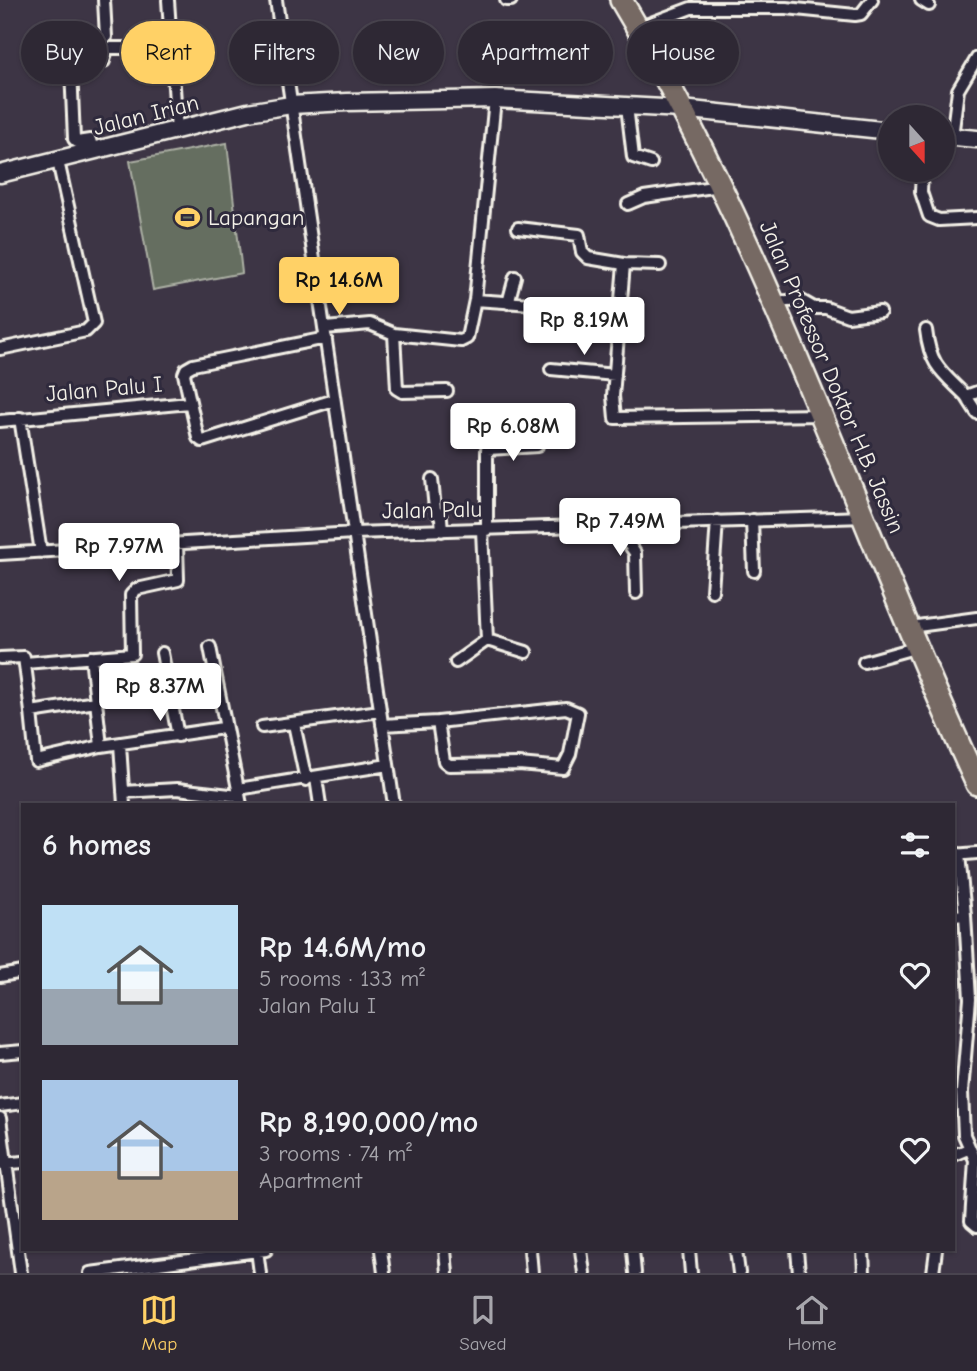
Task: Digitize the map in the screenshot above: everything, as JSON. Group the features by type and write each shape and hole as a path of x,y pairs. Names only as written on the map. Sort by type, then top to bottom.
{"highway":[{"name":"Jalan Professor Doktor H.B. Jassin","path":"621,0 634,21"},
{"name":"Jalan Professor Doktor H.B. Jassin","path":"668,84 775,302 977,784"}],"street":[{"path":"104,0 105,21"},
{"path":"168,0 177,131"},
{"path":"276,0 394,803"},
{"path":"653,21 691,4 786,8 855,15 861,14 872,0"},
{"path":"94,152 90,141 77,142 74,139 71,68 104,61 107,48 121,48"},
{"path":"954,105 958,90 977,58"},
{"path":"189,403 184,374 189,366 325,333 370,324 394,334 464,340 469,335 475,300 495,99"},
{"name":"Jalan Irian","path":"0,174 291,105 495,99 682,109 878,130"},
{"path":"627,106 631,151 636,159 651,163"},
{"path":"956,137 977,139"},
{"path":"0,349 86,331 94,323 58,161"},
{"path":"921,182 921,192 929,216 939,220 977,218"},
{"path":"628,204 644,197 720,186"},
{"path":"518,228 579,234 582,252 588,258 624,264 660,265"},
{"path":"624,264 615,375 615,418 822,415"},
{"path":"508,303 515,277"},
{"path":"475,300 573,307 577,327 618,334"},
{"path":"775,302 800,300 814,308 825,308 848,316 880,312"},
{"path":"926,330 932,360 977,413"},
{"path":"394,334 397,389 402,392 447,391"},
{"path":"551,369 615,375"},
{"path":"966,397 977,392"},
{"name":"Jalan Palu I","path":"41,552 20,418 189,403 198,438 202,441 334,400"},
{"path":"0,421 20,418"},
{"path":"487,639 484,530 487,449 537,446"},
{"path":"432,479 435,509 441,518 442,531"},
{"name":"Jalan Palu","path":"0,554 354,533 865,517"},
{"path":"752,520 754,571"},
{"path":"712,590 716,521"},
{"path":"622,524 624,537 635,553 636,593"},
{"path":"25,663 133,653 131,594 137,589 178,580 177,544"},
{"path":"910,626 977,618"},
{"path":"487,639 526,652"},
{"path":"456,662 487,639"},
{"path":"210,647 223,728 239,797"},
{"path":"864,662 918,647"},
{"path":"162,653 178,736"},
{"path":"0,658 23,657 37,761 101,746 223,728"},
{"path":"91,657 101,746"},
{"path":"31,712 95,697 168,685"},
{"path":"382,725 438,722 566,708 578,713 568,762 560,769 519,764 449,765 442,755 438,722"},
{"path":"262,727 380,711"},
{"path":"294,724 319,803"},
{"path":"120,744 124,803"},
{"path":"123,792 177,789 239,797 311,779 388,765"},
{"path":"977,853 957,855 970,1008 962,1092 968,1149 975,1160 971,1222 977,1226"},
{"path":"0,976 21,972"},
{"path":"0,1053 21,1051"},
{"path":"0,1106 21,1103"},
{"path":"0,1118 2,1164 18,1224 21,1273"},
{"path":"955,1155 968,1149"},
{"path":"2,1164 21,1162"},
{"path":"90,1273 253,1251"},
{"path":"260,1251 260,1273"},
{"path":"381,1251 384,1273"},
{"path":"445,1251 447,1273"},
{"path":"530,1251 532,1273"},
{"path":"581,1251 584,1273"},
{"path":"632,1251 635,1273"},
{"path":"689,1251 691,1273"},
{"path":"736,1251 739,1273"},
{"path":"797,1251 799,1273"},
{"path":"863,1251 864,1273"},
{"path":"933,1273 936,1251"}],"green space":[{"name":"Lapangan","path":"227,143 242,273 153,290 130,161"}],"place":[{"name":"Lapangan","path":"188,217"}]}
